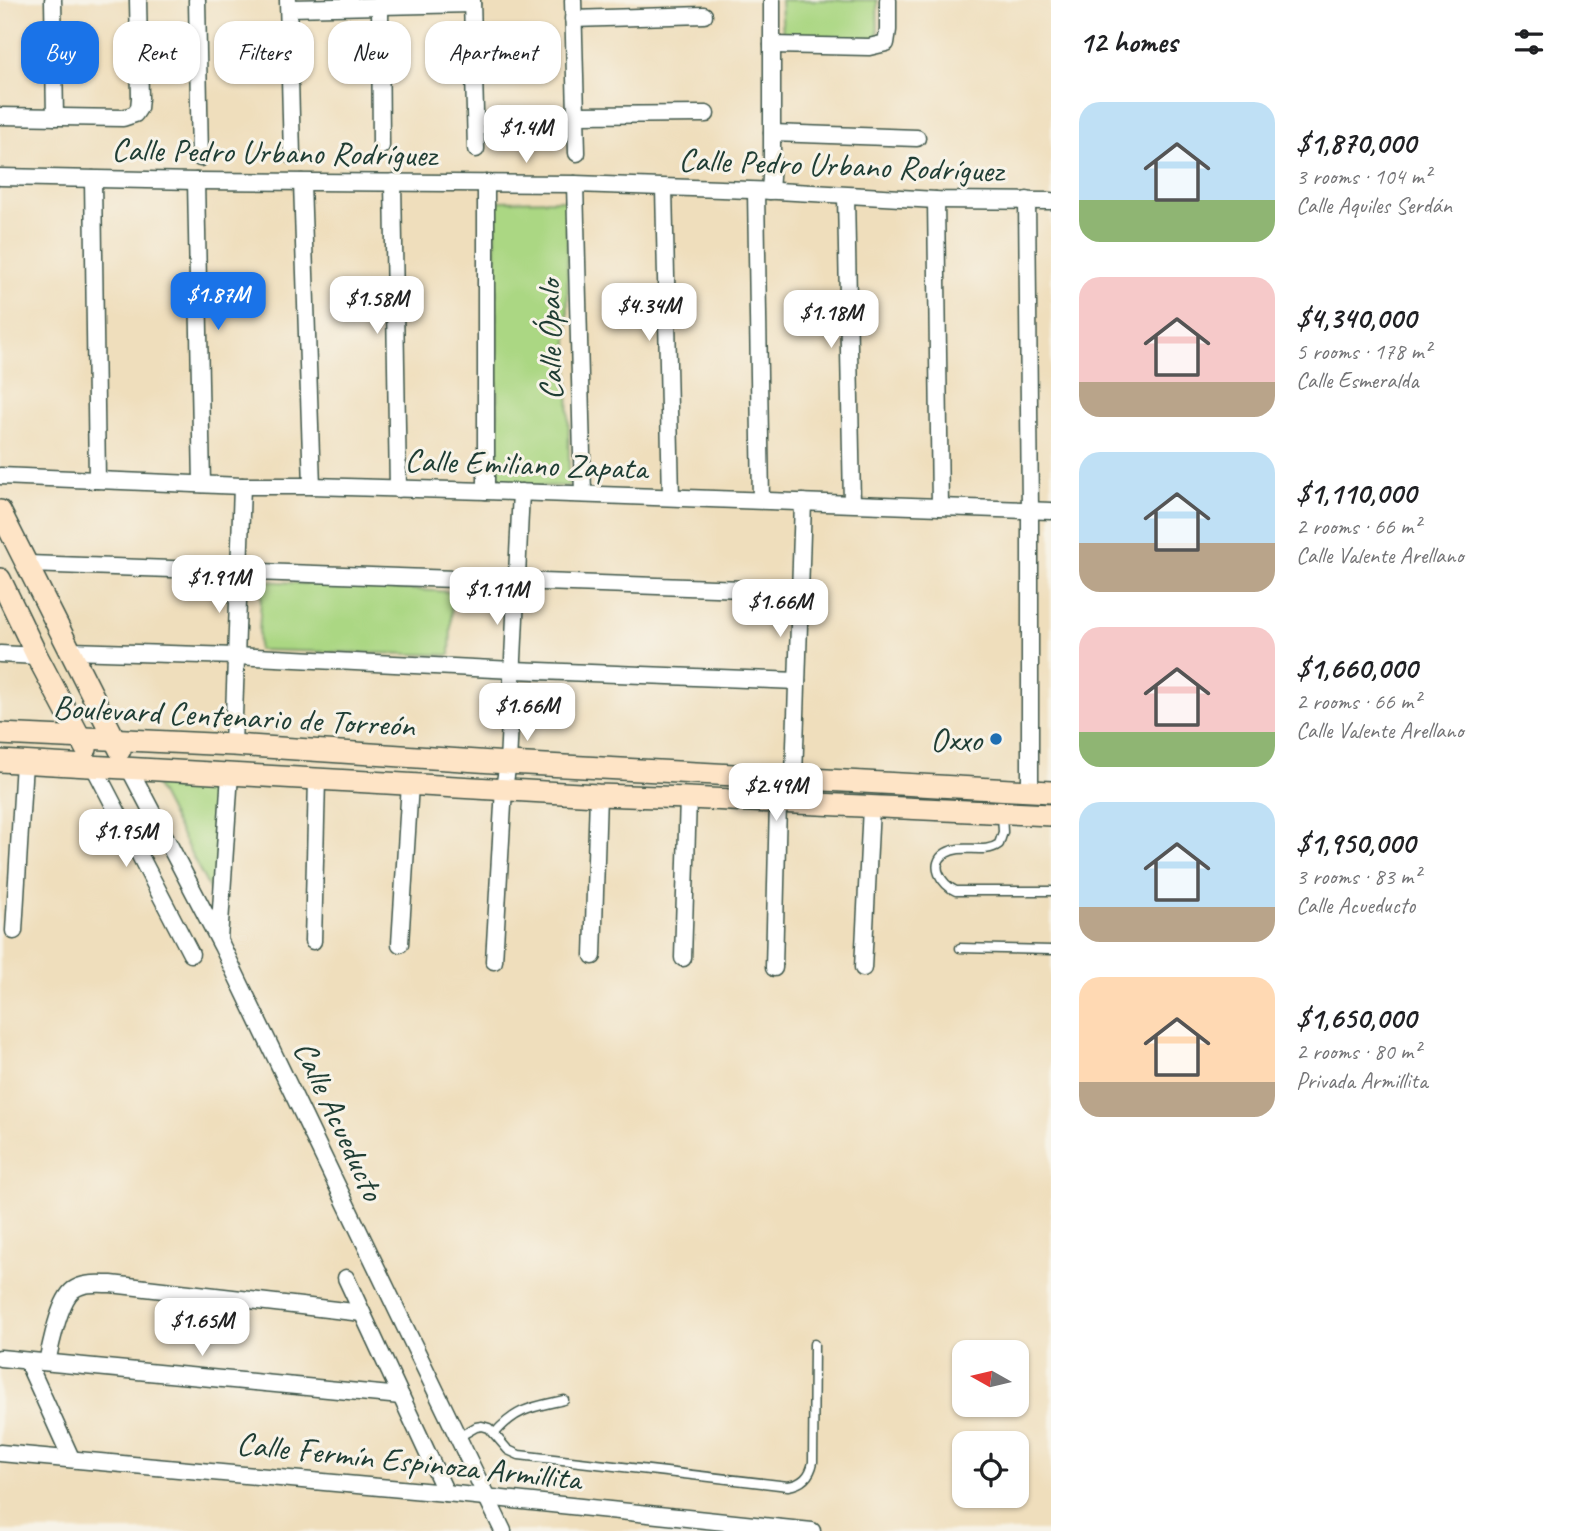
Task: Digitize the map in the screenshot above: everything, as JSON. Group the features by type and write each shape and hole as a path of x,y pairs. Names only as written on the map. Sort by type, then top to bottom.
{"street":[{"path":"53,0 55,117"},
{"path":"0,116 105,118 129,117 135,114 140,98 138,0"},
{"path":"197,0 200,158"},
{"path":"573,0 577,153"},
{"path":"761,500 763,191 772,132 772,0"},
{"path":"772,45 881,45 886,43 888,37 888,0"},
{"path":"292,156 288,4 380,6 472,2 476,149"},
{"path":"380,6 381,146"},
{"path":"573,19 704,15"},
{"path":"576,115 706,114"},
{"path":"772,132 917,138"},
{"name":"Calle Pedro Urbano Rodríguez","path":"0,177 575,184 936,200 1051,201"},
{"path":"93,179 97,480"},
{"path":"196,181 202,484"},
{"path":"302,182 312,486"},
{"path":"393,182 398,489"},
{"path":"486,183 486,491"},
{"name":"Calle Ópalo","path":"575,184 583,494"},
{"path":"664,188 671,497"},
{"path":"846,196 852,503"},
{"path":"936,200 940,507"},
{"path":"1027,200 1030,510 1041,791"},
{"name":"Calle Emiliano Zapata","path":"0,476 1051,511"},
{"path":"233,745 242,486"},
{"path":"495,961 521,492"},
{"path":"794,777 803,502"},
{"name":"Calle Acueducto","path":"0,511 129,768 219,939 503,1531"},
{"path":"28,564 800,591"},
{"path":"0,579 191,954"},
{"path":"70,651 797,681"},
{"path":"0,654 37,656"},
{"name":"Boulevard Centenario de Torreón","path":"0,734 233,745 506,776 598,795 1051,816"},
{"name":"Boulevard Centenario de Torreón","path":"0,761 410,783 506,776 794,777 1041,791"},
{"path":"14,931 23,762"},
{"path":"313,941 323,779 335,770 506,776"},
{"path":"219,939 230,774"},
{"path":"400,944 410,783"},
{"path":"593,956 598,795"},
{"path":"683,958 688,798"},
{"path":"774,968 778,802"},
{"path":"863,968 870,807"},
{"path":"346,1278 446,1493"},
{"path":"47,1362 65,1300 73,1290 91,1284 125,1285 362,1313"},
{"path":"1,1355 27,1361 401,1395"},
{"path":"27,1361 71,1458"},
{"name":"Calle Fermín Espinoza Armillita","path":"0,1453 446,1493 812,1531"}],"lane":[{"path":"1002,813 1003,832 999,844 989,849 950,851 942,855 938,862 940,878 948,888 956,891 1051,891"},
{"path":"960,947 1051,950"},
{"path":"457,1438 482,1426 495,1433 508,1450 520,1455 788,1486 797,1484 809,1474 813,1462 814,1344"},
{"path":"495,1433 521,1411 564,1400"}],"green space":[{"path":"781,0 877,0 878,39 783,36"},
{"path":"567,200 569,486 498,487 495,201"},
{"path":"262,581 452,592 450,655 258,650"},
{"path":"154,782 224,783 218,891 213,896"}],"place":[{"name":"Oxxo","path":"996,739"}]}
